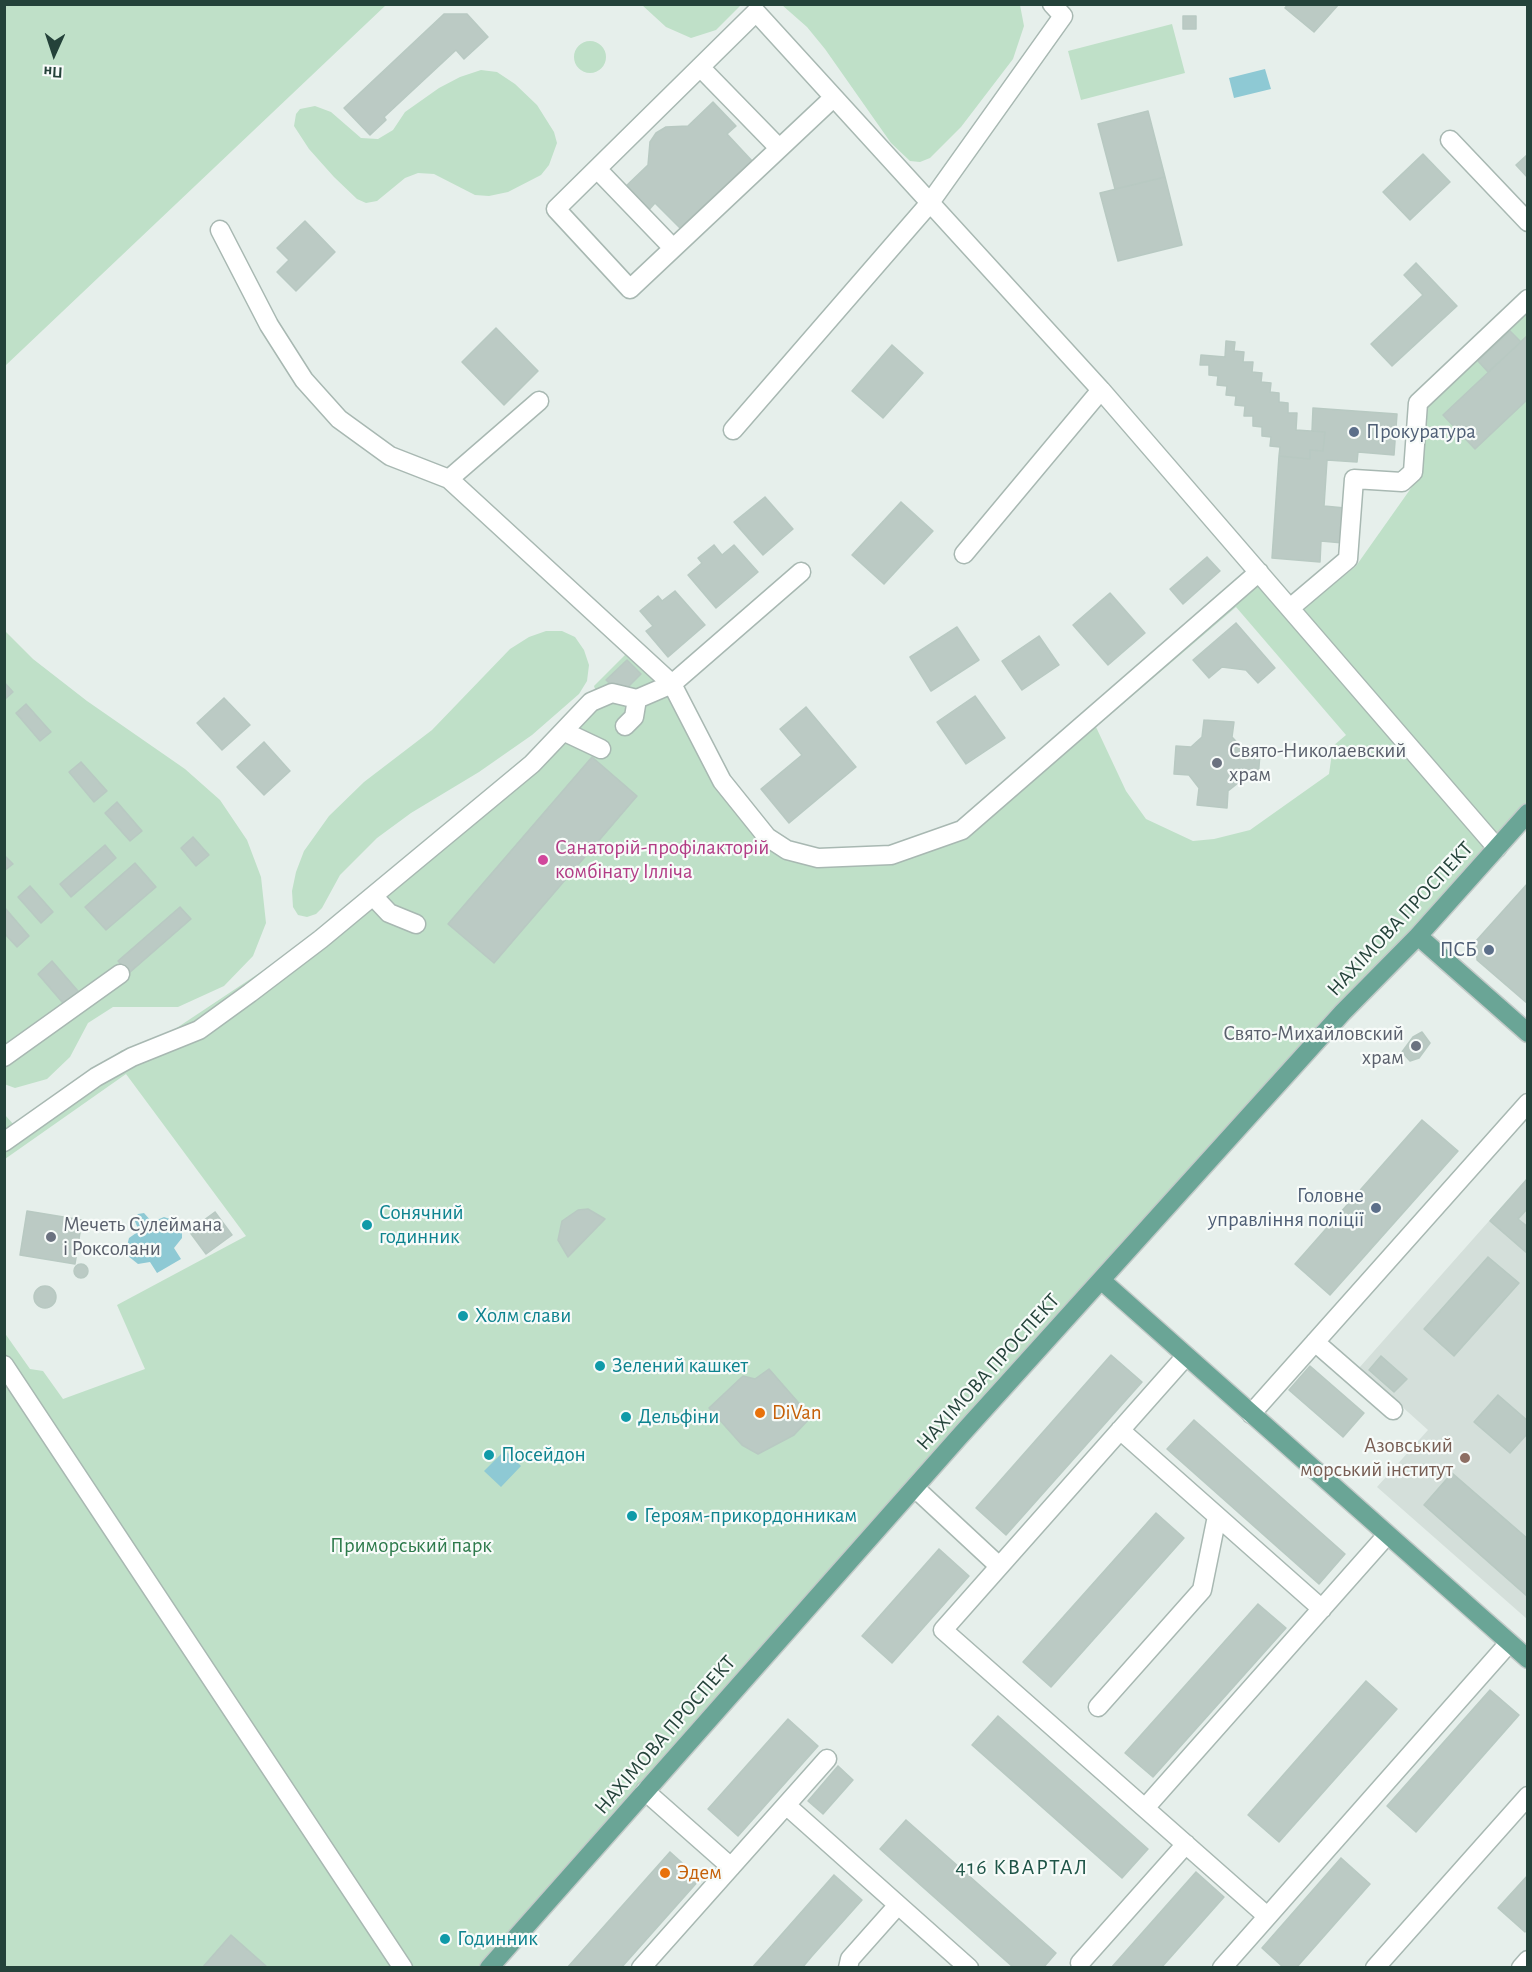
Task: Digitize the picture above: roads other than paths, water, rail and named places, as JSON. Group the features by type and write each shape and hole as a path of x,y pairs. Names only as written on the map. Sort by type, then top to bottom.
{"main road":[{"name":"НАХІМОВА ПРОСПЕКТ","path":"489,1968 1101,1280 1343,1012 1418,936 1527,813"},
{"path":"1418,936 1527,1032"},
{"path":"1101,1280 1527,1659"}],"street":[{"path":"733,430 929,204 1063,16 1052,4"},
{"path":"833,98 630,289 556,209 756,12 1101,390 1497,848"},
{"path":"700,67 779,148"},
{"path":"1450,140 1527,222"},
{"path":"597,169 673,248"},
{"path":"220,230 269,325 304,380 332,411 390,456 449,479 672,684 722,781 767,837 787,850 818,858 891,855 962,830 1259,572"},
{"path":"1290,608 1348,559 1354,479 1402,482 1413,472 1418,403 1527,299"},
{"path":"964,554 1101,390"},
{"path":"449,479 539,401"},
{"path":"4,1142 114,1066 199,1030 373,896 532,764 565,732 591,702 605,695 619,693 623,697 637,699 672,684 801,572"},
{"path":"625,726 634,717 637,699"},
{"path":"565,732 601,749"},
{"path":"373,896 389,913 416,924"},
{"path":"4,1057 120,974"},
{"path":"1251,1414 1527,1103"},
{"path":"1315,1342 1393,1410"},
{"path":"1186,1356 943,1630 1267,1916"},
{"path":"4,1365 403,1968"},
{"path":"1120,1430 1322,1609"},
{"path":"915,1488 999,1566"},
{"path":"1098,1707 1202,1590 1217,1516"},
{"path":"1145,1808 1388,1535"},
{"path":"1222,1968 1509,1643"},
{"path":"641,1968 827,1759"},
{"path":"645,1791 731,1867"},
{"path":"1375,1968 1527,1796"},
{"path":"786,1805 969,1968"},
{"path":"1080,1963 1186,1844"},
{"path":"848,1968 850,1959 898,1905"},
{"path":"1521,1968 1527,1960"}],"water":[{"path":"1265,69 1271,89 1234,98 1229,78"},
{"path":"144,1213 152,1222 164,1217 176,1221 182,1231 182,1238 174,1248 181,1259 157,1273 150,1262 138,1264 128,1256 126,1250 129,1238 139,1231 134,1219 138,1214"},
{"path":"505,1450 521,1466 501,1487 484,1471"}],"place":[{"name":"Прокуратура","path":"1354,432"},
{"name":"Свято-Николаевский храм","path":"1217,763"},
{"name":"Санаторій-профілакторій комбінату Ілліча","path":"543,860"},
{"name":"ПСБ","path":"1489,950"},
{"name":"Свято-Михайловский храм","path":"1416,1046"},
{"name":"Головне управління поліції","path":"1376,1208"},
{"name":"Сонячний годинник","path":"367,1225"},
{"name":"Мечеть Сулеймана і Роксолани","path":"51,1237"},
{"name":"Холм слави","path":"463,1316"},
{"name":"Зелений кашкет","path":"600,1366"},
{"name":"DiVan","path":"760,1413"},
{"name":"Дельфіни","path":"626,1417"},
{"name":"Посейдон","path":"489,1455"},
{"name":"Азовський морський інститут","path":"1465,1458"},
{"name":"Героям-прикордонникам","path":"632,1516"},
{"name":"Эдем","path":"665,1873"},
{"name":"Годинник","path":"445,1939"}],"district":[{"name":"416 КВАРТАЛ","path":"1022,1867"}],"park label":[{"name":"Приморський парк","path":"411,1546"}]}
